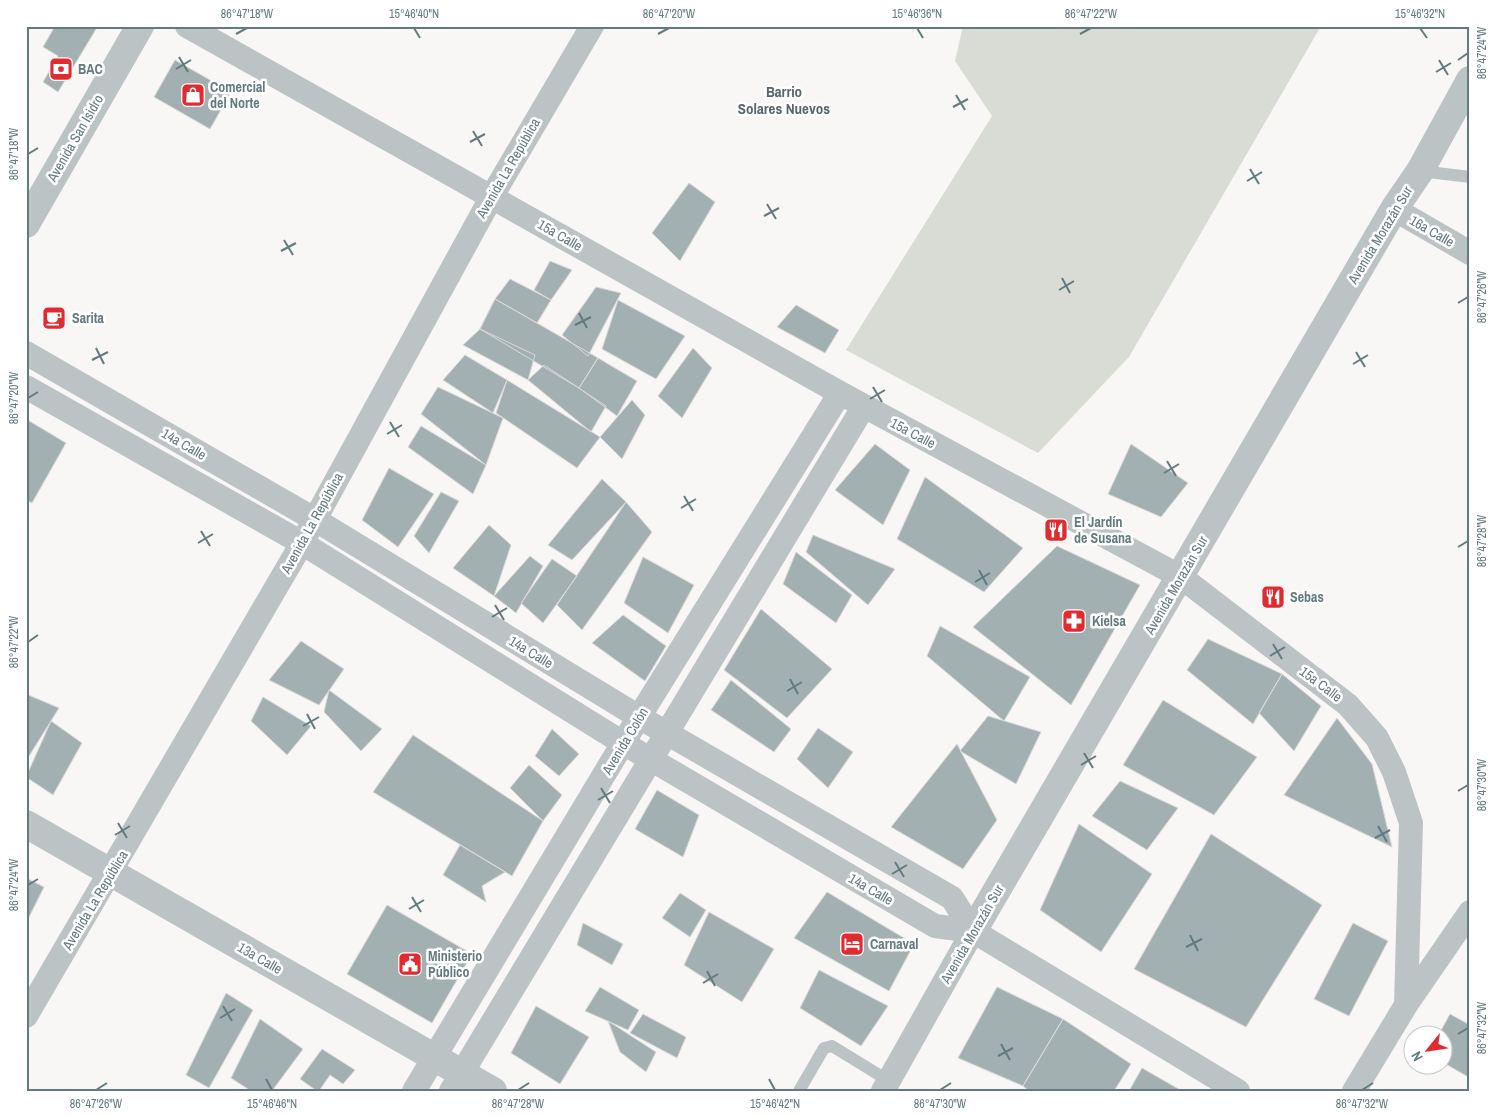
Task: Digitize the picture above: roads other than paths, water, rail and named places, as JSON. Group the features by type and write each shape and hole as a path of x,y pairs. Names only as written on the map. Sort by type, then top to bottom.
{"street":[{"name":"Avenida San Isidro","path":"26,224 140,26"},
{"name":"15a Calle","path":"187,26 840,393 1181,577 1348,705 1377,738 1394,772 1411,823 1406,1005"},
{"name":"Avenida La República","path":"26,1016 302,543 492,196 592,26"},
{"name":"Avenida Morazán Sur","path":"886,1086 973,931 1394,209 1420,171 1470,80"},
{"name":"16a Calle","path":"1394,209 1470,253"},
{"name":"14a Calle","path":"26,353 314,519 639,718 952,898 973,931"},
{"name":"14a Calle","path":"26,387 302,543 623,743 935,926 973,931 1238,1091"},
{"name":"Avenida Colón","path":"414,1091 623,743 840,393"},
{"path":"456,1081 652,760 864,406"},
{"name":"13a Calle","path":"26,824 434,1057 456,1081 493,1091"},
{"path":"1354,1091 1406,1005 1470,912"}],"lane":[{"path":"1420,171 1470,177"},
{"path":"799,1091 827,1046 832,1046 886,1086"}],"place":[{"name":"BAC","path":"61,69"},
{"name":"Comercial del Norte","path":"193,95"},
{"name":"Sarita","path":"54,318"},
{"name":"El Jardín de Susana","path":"1056,530"},
{"name":"Sebas","path":"1273,597"},
{"name":"Kielsa","path":"1074,621"},
{"name":"Carnaval","path":"852,944"},
{"name":"Ministerio Público","path":"410,964"}],"district":[{"name":"Barrio Solares Nuevos","path":"784,100"}]}
